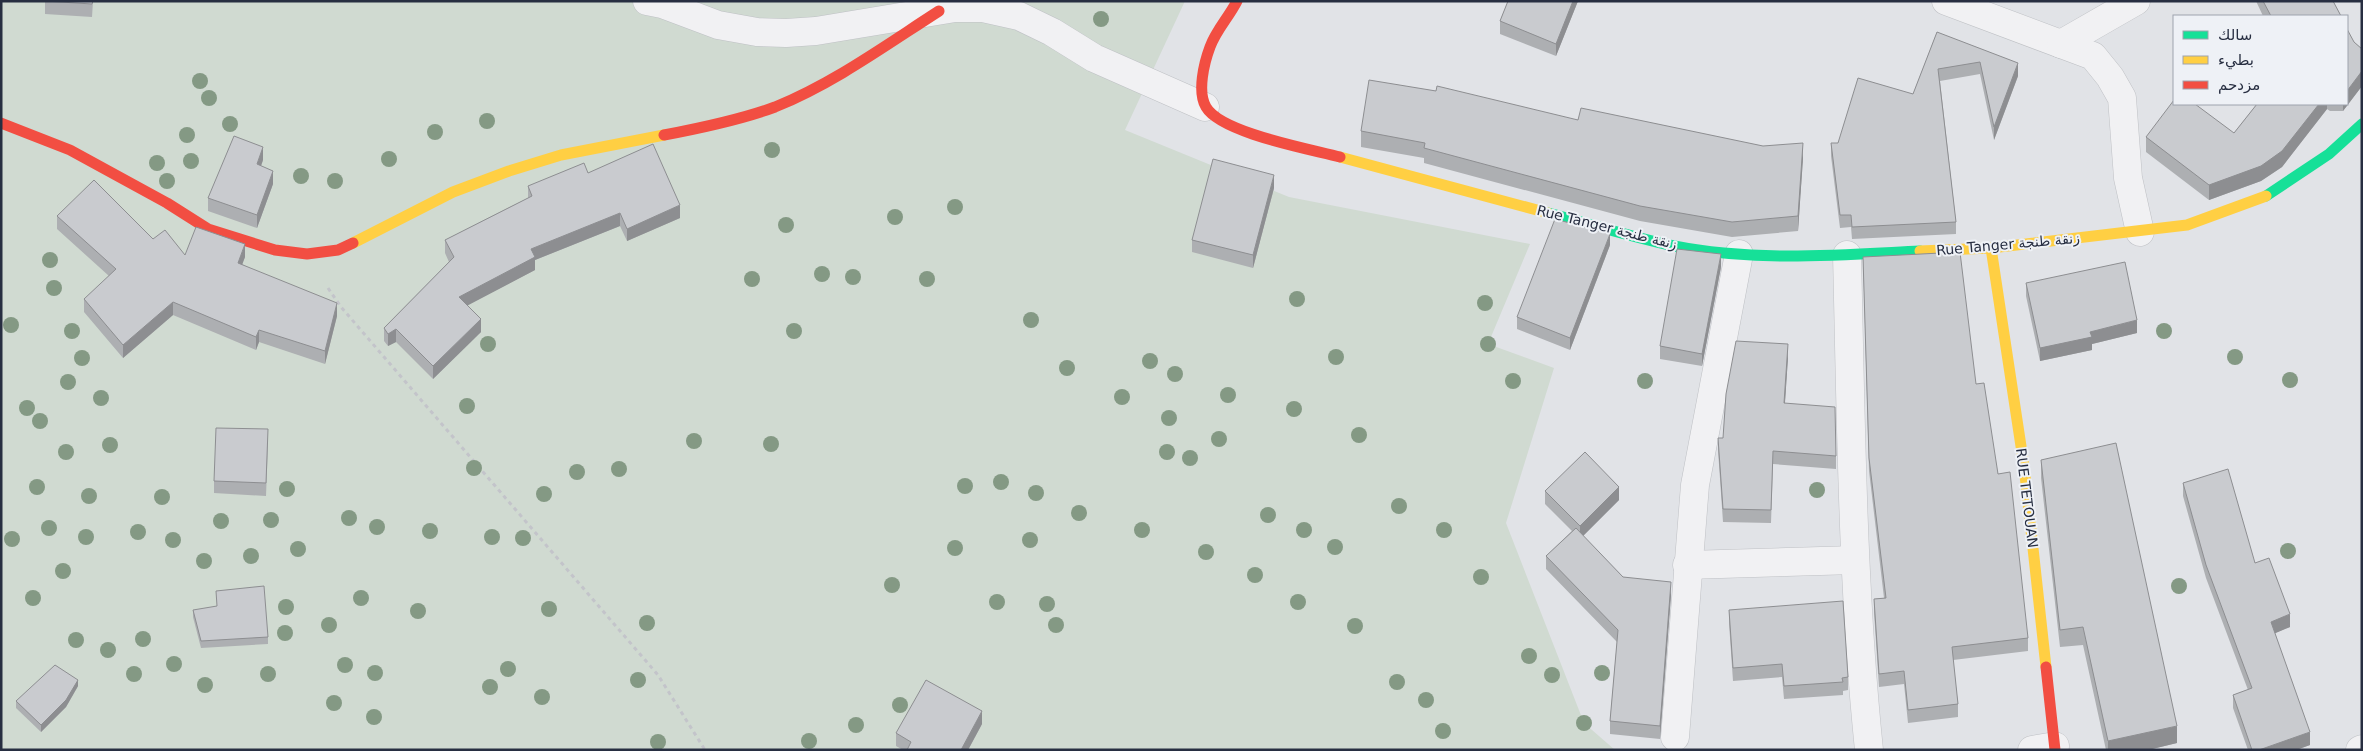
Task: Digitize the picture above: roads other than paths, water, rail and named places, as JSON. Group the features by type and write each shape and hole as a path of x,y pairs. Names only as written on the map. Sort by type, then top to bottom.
{"street":[{"path":"647,1 662,4 718,25 757,32 786,33 816,31 955,8 983,8 1019,16 1052,32 1094,58 1205,107"},
{"path":"1205,107 1201,90 1210,45 1228,19 1237,1"},
{"path":"1946,1 2093,56 2110,77 2122,98 2128,178 2140,232"},
{"path":"2061,44 2136,1"},
{"path":"1,123 70,150 167,203 208,229 275,250 307,254 338,250 453,192 508,171 561,155 704,127 774,107 826,83 939,11"},
{"name":"Rue Tanger زنقة طنجة","path":"1205,107 1218,120 1241,131 1674,246 1739,254 1798,257 1991,248 2187,225 2268,195 2358,135"},
{"name":"RUE TETOUAN","path":"1991,248 2024,466 2047,749"},
{"path":"1675,737 1687,565 1695,485 1739,254"},
{"path":"1847,255 1855,560 1862,686 1869,750"},
{"path":"1687,565 1855,560"}]}
